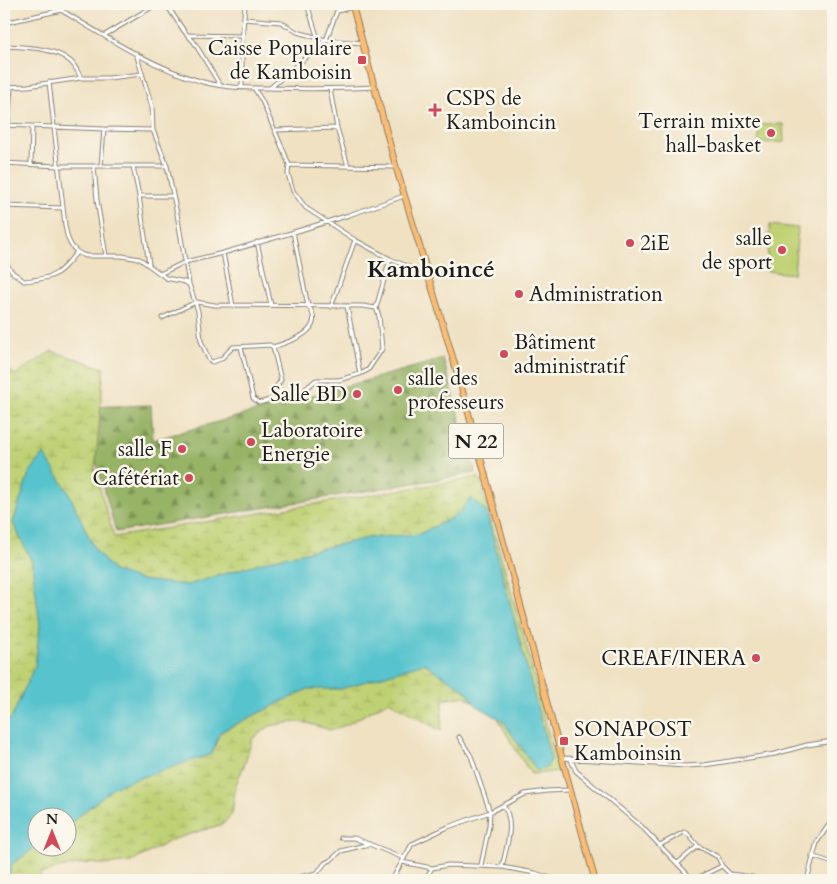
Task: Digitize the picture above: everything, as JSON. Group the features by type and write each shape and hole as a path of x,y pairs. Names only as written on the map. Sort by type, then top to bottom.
{"main road":[{"name":"N 22","path":"352,5 404,196 460,382 595,879"}],"street":[{"path":"51,4 136,52 190,78 221,86 330,89 375,87"},
{"path":"4,23 62,10 71,4"},
{"path":"105,36 158,4"},
{"path":"166,4 221,86"},
{"path":"242,88 245,4"},
{"path":"307,4 318,39"},
{"path":"269,88 326,40 335,14 352,5"},
{"path":"244,19 280,22 297,32 318,39 363,43"},
{"path":"188,35 243,36"},
{"path":"4,46 32,48 56,54 69,60 81,78"},
{"path":"136,52 152,107 153,130 167,166 184,262 189,284 196,302 201,342 209,360 216,361 224,356 231,347 270,345 272,347 298,339 308,331 312,322 312,314 308,306 293,232"},
{"path":"4,87 81,78 109,78 142,74"},
{"path":"49,82 66,234 73,248 76,252 86,256 140,259 169,279 189,284"},
{"path":"11,87 6,125 153,130"},
{"path":"254,88 276,130 289,165 288,174 293,191 306,208 355,240 390,259 416,270 427,270"},
{"path":"330,89 337,128 348,166"},
{"path":"31,164 32,126"},
{"path":"276,130 337,128"},
{"path":"101,166 104,129"},
{"path":"4,163 58,166 167,166"},
{"path":"289,165 396,167"},
{"path":"94,166 97,200 106,256"},
{"path":"133,166 149,265"},
{"path":"139,196 173,196"},
{"path":"162,273 184,262 293,232 404,196"},
{"path":"4,206 63,208"},
{"path":"331,307 355,240"},
{"path":"257,242 271,305"},
{"path":"4,261 12,272 24,281 43,279 59,272 76,252"},
{"path":"222,253 233,306"},
{"path":"242,347 254,398 259,403 303,391 316,380 340,380 368,370 382,349 380,316 376,308 390,259"},
{"path":"162,318 196,302 233,306 363,306 376,308"},
{"path":"347,306 360,374"},
{"path":"272,347 281,377 274,390 273,400"},
{"path":"459,737 471,756 490,812 490,826 481,865"},
{"path":"562,758 685,766 704,765 775,754 807,745 833,741"},
{"path":"570,758 576,771 660,845 693,880 722,866"},
{"path":"392,880 412,844 448,827 490,812 525,794 571,790"},
{"path":"502,867 510,822 508,813 503,805"},
{"path":"807,880 817,842 833,819"},
{"path":"660,845 684,832 687,833 698,846 718,857 722,866 730,874 752,877 758,880"},
{"path":"341,838 350,837 403,860 432,868 448,864 481,865 535,873 547,879 559,880"},
{"path":"286,880 317,873 325,863 341,850 369,844"},
{"path":"678,863 698,846"},
{"path":"812,856 833,863"},
{"path":"426,880 432,868"},
{"path":"221,878 229,880"},
{"path":"576,880 595,879"}],"green space":[{"name":"Terrain mixte hall-basket","path":"783,124 784,142 759,143 758,125"},
{"name":"salle de sport","path":"770,225 798,228 794,274 766,271"},
{"path":"52,351 104,368 95,471 114,537 479,477 527,648 558,772 531,774 498,718 464,696 443,700 441,731 389,701 346,725 330,730 307,723 293,722 270,726 252,739 236,784 232,814 223,824 174,839 131,862 105,865 90,863 59,868 41,874 38,880 4,880 4,366 15,375"},
{"path":"443,359 476,473 116,532 81,407 151,405 153,440"}],"water":[{"path":"44,454 69,493 94,548 113,571 141,580 187,585 270,560 367,538 419,534 457,515 471,498 486,511 551,760 546,768 537,771 503,721 476,705 466,691 424,663 341,689 308,689 220,732 212,754 115,786 78,817 78,806 28,806 28,853 11,865 9,880 4,880 4,722 11,719 35,665 40,626 32,562 13,523 29,473"}],"place":[{"name":"Caisse Populaire de Kamboisin","path":"362,60"},
{"name":"CSPS de Kamboincin","path":"435,110"},
{"name":"Terrain mixte hall-basket","path":"771,133"},
{"name":"2iE","path":"630,243"},
{"name":"salle de sport","path":"782,250"},
{"name":"Administration","path":"519,294"},
{"name":"Bâtiment administratif","path":"504,354"},
{"name":"salle des professeurs","path":"398,390"},
{"name":"Salle BD","path":"357,394"},
{"name":"Laboratoire Energie","path":"251,442"},
{"name":"salle F","path":"182,449"},
{"name":"Cafétériat","path":"189,478"},
{"name":"CREAF/INERA","path":"756,658"},
{"name":"SONAPOST Kamboinsin","path":"564,741"}],"district":[{"name":"Kamboincé","path":"431,269"}]}
